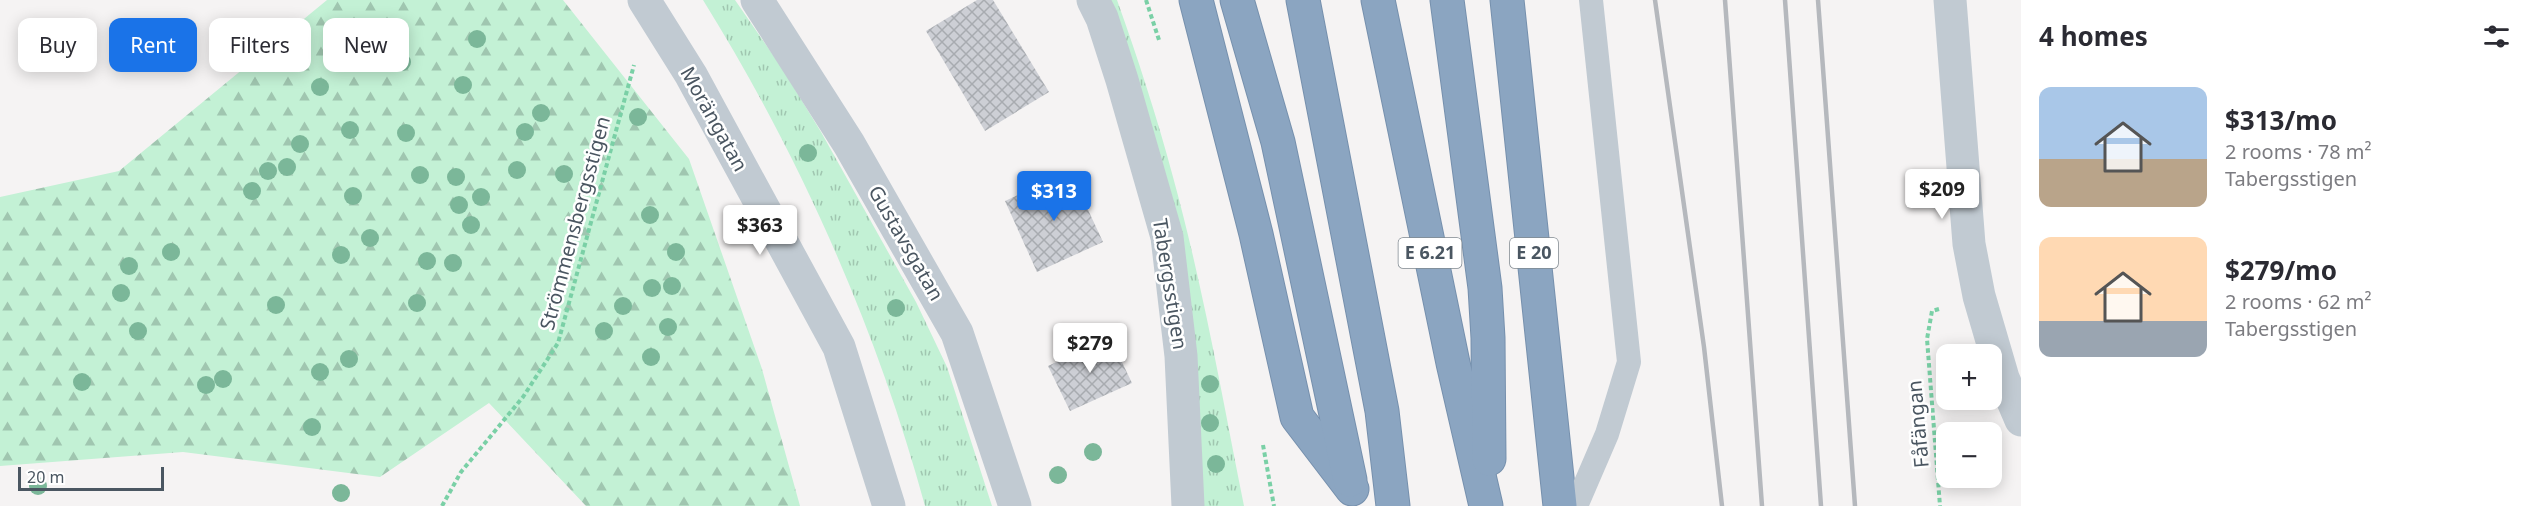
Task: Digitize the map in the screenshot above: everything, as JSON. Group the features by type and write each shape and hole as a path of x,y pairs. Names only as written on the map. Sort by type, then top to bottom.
{"highway":[{"path":"1196,0 1256,234 1297,417 1353,498"},
{"path":"1237,0 1278,142 1353,498"},
{"path":"1303,0 1382,411 1393,506"},
{"name":"E 6.21","path":"1378,0 1453,363 1488,506"},
{"path":"1447,0 1485,288 1488,338 1488,506"},
{"name":"E 20","path":"1508,0 1560,506"}],"street":[{"name":"Morängatan","path":"644,0 691,75 839,347 889,506"},
{"name":"Gustavsgatan","path":"757,0 849,144 957,333 1015,506"},
{"name":"Tabergsstigen","path":"1093,0 1102,18 1122,80 1167,237 1181,356 1188,506"},
{"path":"1950,0 1969,244 1982,306 2003,378 2021,420"}],"lane":[{"path":"1576,506 1607,434 1629,362 1591,0"}],"path":[{"name":"Strömmensbergsstigen","path":"442,506 461,472 523,397 558,343 636,55"},
{"name":"Fåfängan","path":"1927,339 1940,506"}],"green space":[{"path":"327,0 563,0 689,159 762,369 800,506 586,506 489,403 380,477 183,452 0,466 0,197 119,171 239,72 311,72 311,18 305,18"},
{"path":"703,0 735,0 782,68 821,132 916,302 947,367 992,506 925,506 884,374 832,245 772,120"},
{"path":"1099,0 1117,0 1167,155 1203,300 1244,506 1198,506 1194,434"}],"building":[{"path":"977,0 993,0 1049,92 985,131 926,31"},
{"path":"1070,171 1103,242 1037,272 1005,201"},
{"path":"1110,337 1132,383 1070,411 1048,366"}],"railway":[{"path":"1655,0 1704,347 1722,506"},
{"path":"1725,0 1762,506"},
{"path":"1785,0 1821,506"},
{"path":"1818,0 1855,506"}]}
